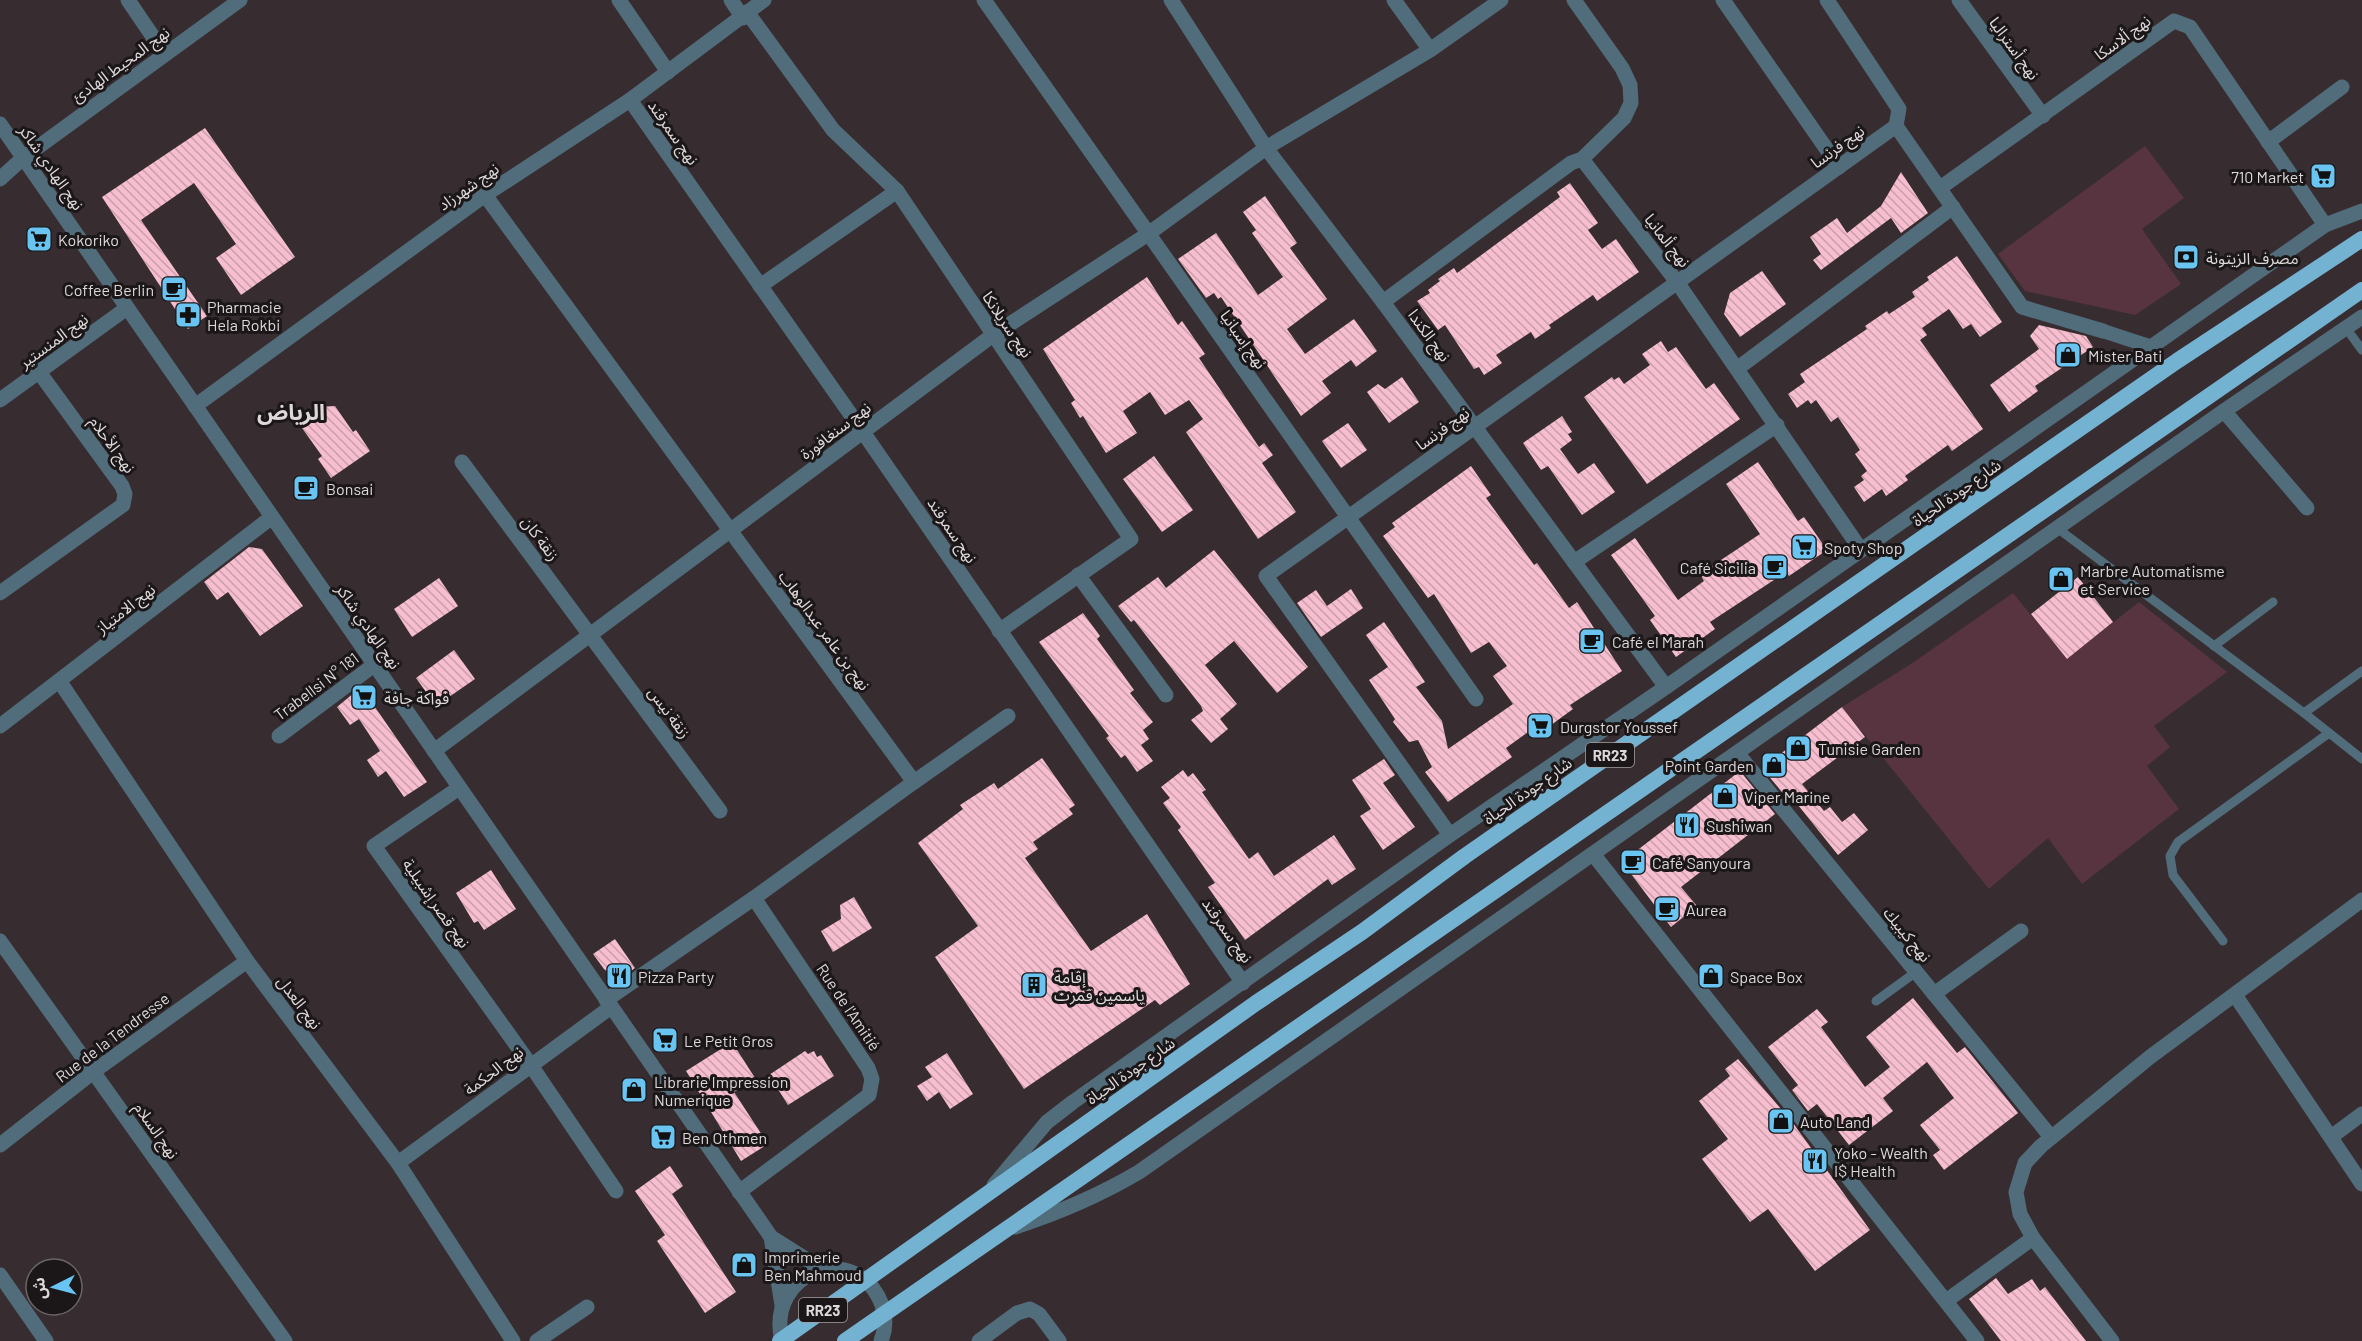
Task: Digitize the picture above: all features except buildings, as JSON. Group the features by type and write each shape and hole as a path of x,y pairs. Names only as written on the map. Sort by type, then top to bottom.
{"highway":[{"name":"شارع جودة الحياة","path":"781,1341 988,1192 1362,932 1474,849 2177,361 2362,239"},
{"name":"RR23","path":"845,1341 1000,1231 1280,1041 1822,661 2362,290"}],"street":[{"path":"128,0 164,53"},
{"name":"نهج المحيط الهادئ","path":"0,179 23,158 164,53 240,0"},
{"path":"618,0 668,72"},
{"name":"نهج سريلانكا","path":"731,0 833,130 897,191 1131,539 999,631"},
{"name":"نهج شهرزاد","path":"195,406 485,195 630,100 764,0"},
{"name":"نهج إسبانيا","path":"984,0 1476,699"},
{"name":"نهج الكندا","path":"1171,0 1266,148 1383,302 1666,687"},
{"path":"1395,0 1430,50"},
{"name":"نهج سنغافورة","path":"434,751 993,335 1149,234 1266,148 1430,50 1501,0"},
{"path":"1383,302 1571,163 1582,159 1624,118 1631,103 1630,85 1622,68 1574,0"},
{"path":"1723,0 1839,167"},
{"path":"1827,0 1899,109 1896,126 2022,308 2152,347"},
{"name":"نهج أستراليا","path":"1959,0 2043,116"},
{"name":"نهج ألاسكا","path":"1940,188 2174,21 2190,27 2325,225"},
{"path":"2268,142 2342,87"},
{"name":"نهج سمرقند","path":"630,100 863,432 1243,983"},
{"name":"نهج الهادي شاكر","path":"0,124 771,1237"},
{"name":"نهج فرنسا","path":"1450,835 1266,576 1896,126"},
{"name":"نهج ألمانيا","path":"1582,159 1677,282 1861,550"},
{"path":"760,286 897,191"},
{"name":"نهج بن عامر عبدالوهاب","path":"485,195 914,782"},
{"path":"1738,368 1953,207"},
{"path":"988,1192 1047,1122 1450,835 1666,687 2325,225 2362,211"},
{"name":"نهج المنستير","path":"0,400 127,308"},
{"path":"1000,1231 1050,1215 1110,1189 1139,1172 2224,411 2362,317"},
{"name":"نهج الأحلام","path":"0,593 123,505 125,500 122,486 39,372"},
{"path":"2224,411 2307,508"},
{"path":"1574,562 1777,425"},
{"name":"زنقة كان","path":"462,462 591,635"},
{"name":"نهج الامتياز","path":"0,726 272,517"},
{"path":"1078,575 1166,695"},
{"name":"زنقة نيس","path":"591,635 720,811"},
{"name":"Trabellsi N° 181","path":"279,736 374,665"},
{"name":"نهج العدل","path":"60,682 247,961 398,1163 513,1341"},
{"path":"608,1003 1008,716"},
{"name":"نهج كيبيك","path":"1738,754 2051,1137"},
{"name":"نهج قصر إشبيلية","path":"459,788 374,846 530,1064"},
{"path":"1593,854 1977,1341"},
{"name":"Rue de l'Amitié","path":"739,1192 868,1095 871,1088 868,1068 754,898"},
{"path":"2112,1341 2033,1238 2020,1214 2016,1192 2025,1163 2051,1137 2150,1057 2362,900"},
{"path":"1934,994 2021,931"},
{"name":"نهج السلام","path":"0,941 285,1341"},
{"name":"Rue de la Tendresse","path":"0,1145 93,1072 247,961"},
{"path":"2235,994 2362,1184"},
{"name":"نهج الحكمة","path":"398,1163 608,1003"},
{"path":"530,1064 616,1191"},
{"path":"2331,1137 2362,1114"},
{"path":"771,1237 809,1261 831,1269 848,1271 865,1280 878,1294 885,1313 883,1338"},
{"path":"771,1237 782,1305"},
{"path":"1946,1301 2033,1238"},
{"path":"781,1341 778,1322 789,1290 800,1279 815,1272 831,1269"},
{"path":"0,1275 46,1341"},
{"path":"537,1341 587,1307"},
{"path":"979,1341 1017,1313 1030,1309 1039,1314 1059,1341"}],"lane":[{"path":"2346,328 2362,350"},
{"path":"2057,528 2362,759"},
{"path":"2214,646 2272,602"},
{"path":"2304,713 2362,671"},
{"path":"2223,941 2173,875 2170,856 2178,842 2330,733"},
{"path":"1876,1001 1916,972"}],"shaded area":[{"path":"2145,146 2184,198 2142,229 2181,284 2135,315 2025,291 1998,254"},
{"path":"2013,593 2067,659 2139,602 2227,672 2154,726 2170,747 2147,766 2179,809 2082,884 2048,838 1989,889 1842,707 1914,662"}],"place":[{"name":"710 Market","path":"2323,176"},
{"name":"Kokoriko","path":"39,239"},
{"name":"مصرف الزيتونة","path":"2186,257"},
{"name":"Coffee Berlin","path":"174,289"},
{"name":"Pharmacie Hela Rokbi","path":"188,315"},
{"name":"Mister Bati","path":"2068,355"},
{"name":"Bonsai","path":"306,488"},
{"name":"Spoty Shop","path":"1804,547"},
{"name":"Café Sicilia","path":"1775,567"},
{"name":"Marbre Automatisme et Service","path":"2061,579"},
{"name":"Café el Marah","path":"1592,641"},
{"name":"فواكة جافة","path":"364,697"},
{"name":"Durgstor Youssef","path":"1540,726"},
{"name":"Tunisie Garden","path":"1798,748"},
{"name":"Point Garden","path":"1774,765"},
{"name":"Viper Marine","path":"1725,796"},
{"name":"Sushiwan","path":"1687,825"},
{"name":"Café Sanyoura","path":"1633,862"},
{"name":"Aurea","path":"1667,909"},
{"name":"Pizza Party","path":"619,976"},
{"name":"Space Box","path":"1711,976"},
{"name":"إقامة ياسمين قمرت","path":"1034,985"},
{"name":"Le Petit Gros","path":"665,1040"},
{"name":"Librarie Impression Numerique","path":"634,1090"},
{"name":"Auto Land","path":"1781,1121"},
{"name":"Ben Othmen","path":"663,1137"},
{"name":"Yoko - Wealth I$ Health","path":"1815,1161"},
{"name":"Imprimerie Ben Mahmoud","path":"744,1265"}],"district":[{"name":"الرياض","path":"291,411"}]}
